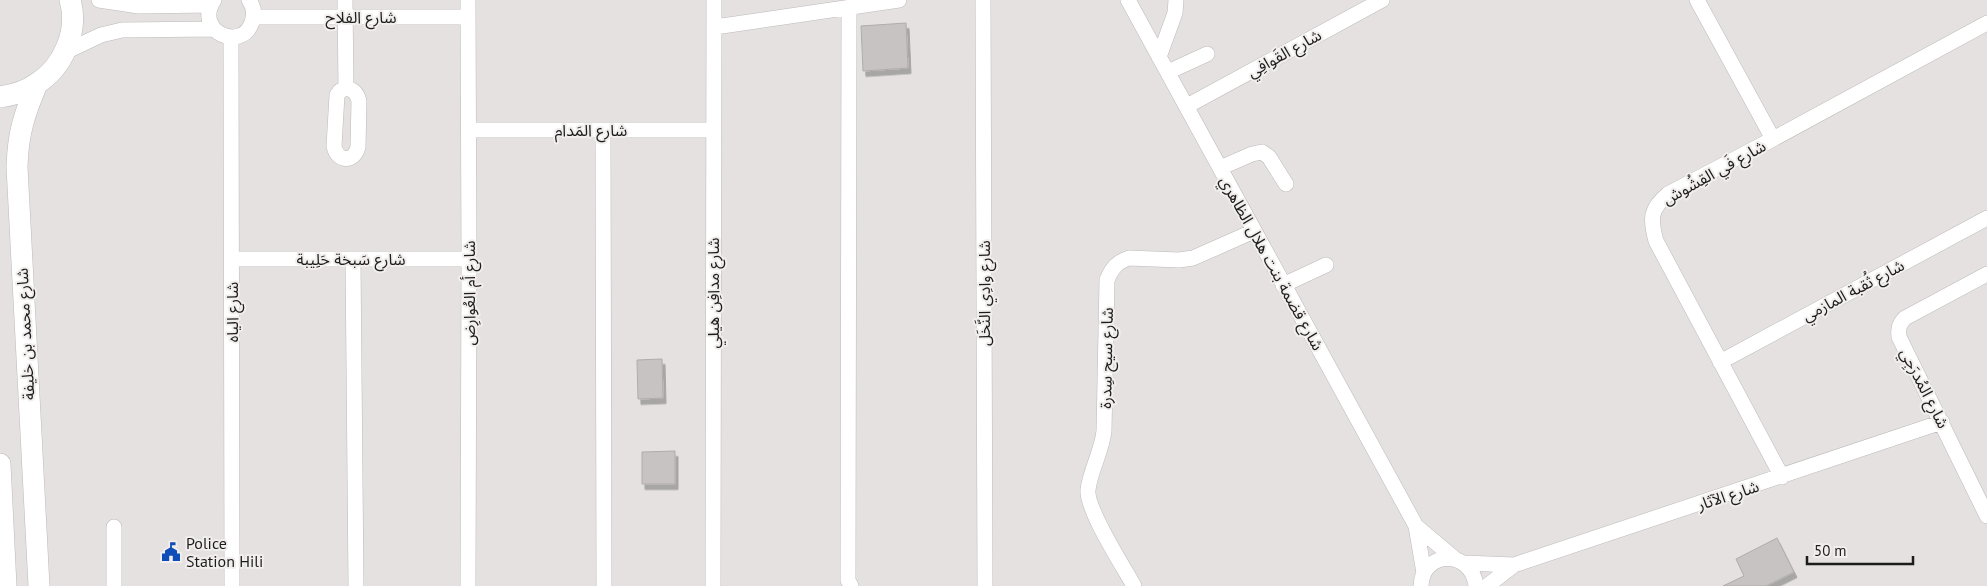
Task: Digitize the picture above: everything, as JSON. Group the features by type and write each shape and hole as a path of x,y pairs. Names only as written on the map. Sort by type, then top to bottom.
{"highway":[{"path":"0,97 16,94 37,84 53,70 65,52 72,30 72,6 70,0"},
{"name":"شارع محمد بن خليفة","path":"37,84 23,117 19,134 17,167 39,586"},
{"path":"0,464 6,586"}],"street":[{"path":"99,0 139,6 213,2 209,17 214,29 221,35 231,37 239,36 252,25 254,11 249,0"},
{"path":"345,0 346,88"},
{"name":"شارع أم العُوارِض","path":"468,0 468,586"},
{"name":"شارع مدافِن هيلي","path":"713,586 714,0"},
{"path":"714,27 899,0"},
{"name":"شارع وادِي النَّخَل","path":"984,0 985,586"},
{"name":"شارع قضمة بنت هلال الظاهري","path":"1128,0 1416,526 1471,569 1476,578 1476,586"},
{"path":"1159,57 1176,13 1176,0"},
{"name":"شارع القَوافِي","path":"1187,106 1382,0"},
{"path":"1697,0 1773,139"},
{"path":"848,8 848,580 851,586"},
{"name":"شارع الفلاح","path":"254,17 468,16"},
{"name":"شارع فَي القِشُوش","path":"1782,477 1656,241 1652,215 1657,203 1668,194 1987,22"},
{"path":"65,52 102,35 122,30 214,29"},
{"name":"شارع الياه","path":"231,37 232,586"},
{"path":"1168,72 1207,54"},
{"name":"شارع المَدام","path":"469,130 713,130"},
{"path":"603,130 604,586"},
{"path":"1220,168 1252,154 1262,152 1269,157 1286,184"},
{"name":"شارع ثُقبة المازمي","path":"1720,362 1987,218"},
{"name":"شارع سيح سِدرة","path":"1134,586 1089,499 1090,482 1104,431 1108,280 1110,272 1122,260 1130,258 1179,260 1193,258 1254,231"},
{"name":"شارع سَبخة حَلِيبة","path":"232,259 469,259"},
{"path":"353,260 356,586"},
{"path":"1283,284 1326,265"},
{"name":"شارع المُدرَجِي","path":"1987,274 1905,318 1899,326 1899,337 1987,516"},
{"name":"شارع الآثار","path":"1488,586 1514,565 1942,422"},
{"name":"شارع قضمة بنت هلال الظاهري","path":"1416,526 1420,582"},
{"path":"114,527 114,586"},
{"name":"شارع الآثار","path":"1420,582 1436,561 1446,558 1460,561 1514,565"}],"building":[{"path":"906,23 908,68 863,71 861,26"},
{"path":"662,359 663,398 638,399 637,360"},
{"path":"675,451 675,484 642,484 642,452"},
{"path":"1777,538 1794,572 1766,586 1723,586 1744,576 1736,559"}],"place":[{"name":"Police Station Hili","path":"171,552"}]}
